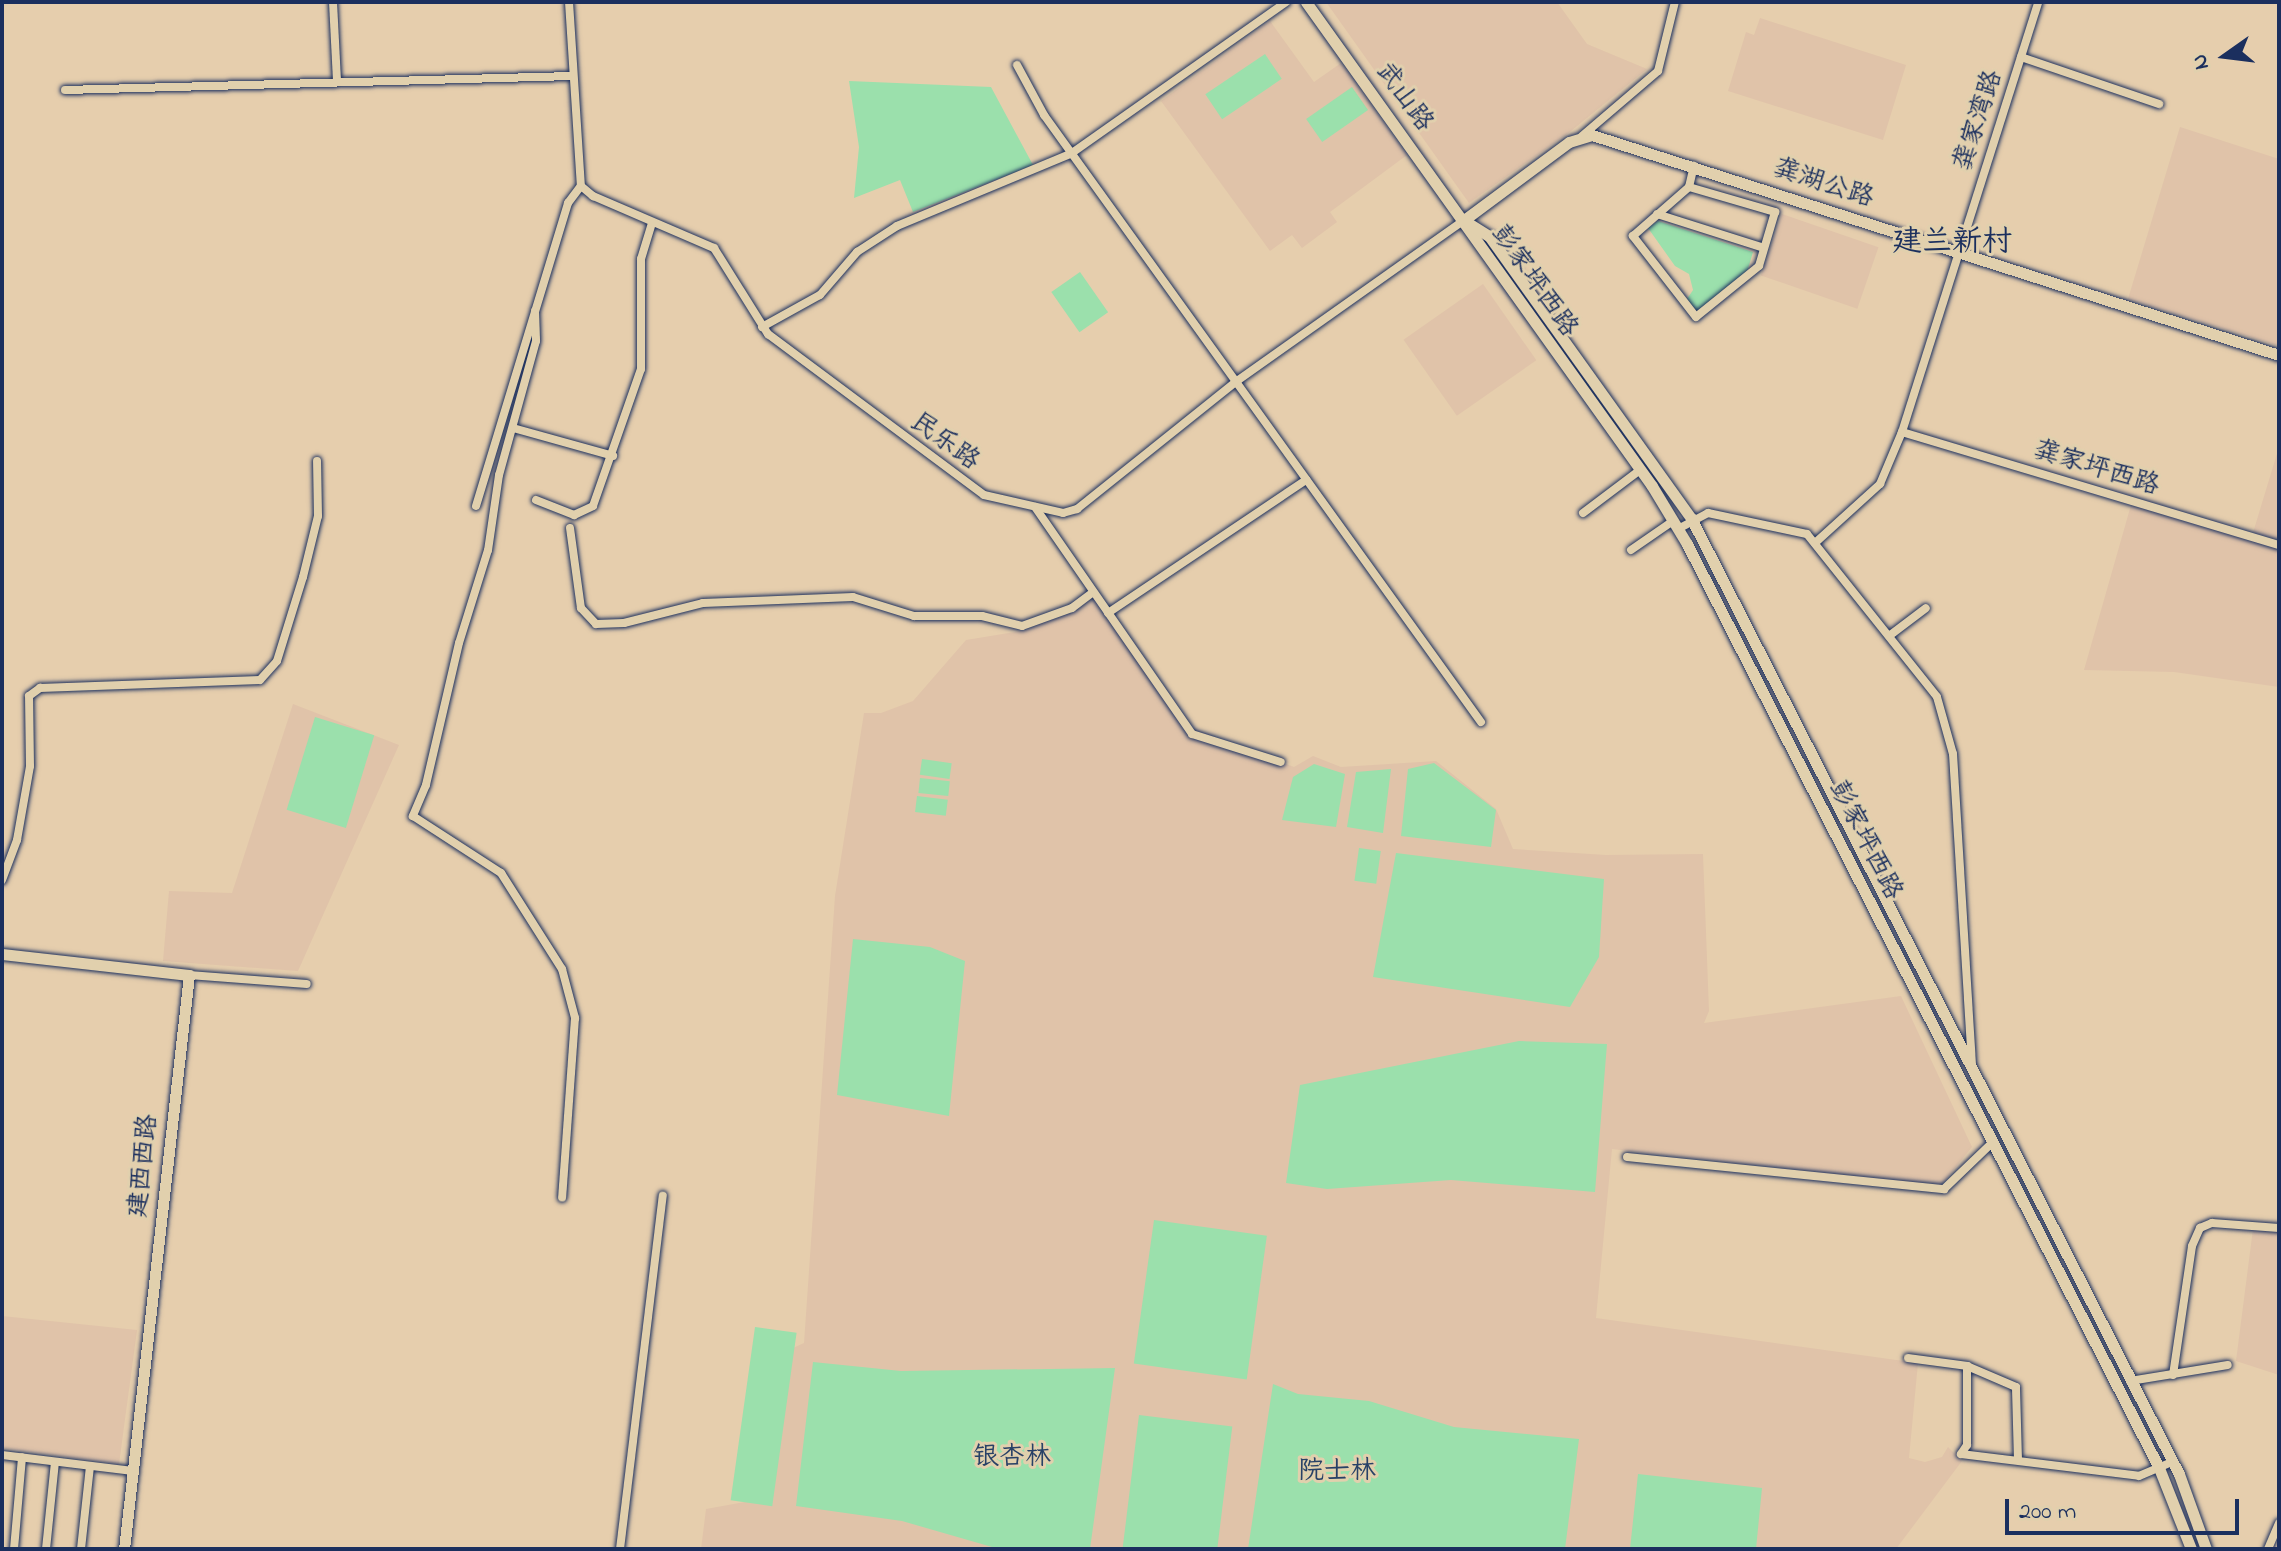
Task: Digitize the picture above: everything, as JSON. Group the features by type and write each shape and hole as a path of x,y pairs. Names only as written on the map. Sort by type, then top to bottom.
{"main road":[{"name":"武山路","path":"1306,2 1464,220"},
{"path":"1464,220 1582,136"},
{"name":"龚湖公路","path":"1582,136 1694,166 2279,355"},
{"name":"彭家坪西路","path":"1464,220 1640,470 1675,525 2159,1468 2191,1549"},
{"name":"彭家坪西路","path":"1464,220 1489,236 1691,518 2172,1462 2206,1549"},
{"path":"2,954 189,975"},
{"name":"建西西路","path":"124,1549 189,975"}],"street":[{"path":"333,2 337,82"},
{"path":"476,506 568,203 581,186 571,76 569,2"},
{"path":"762,327 820,295 857,252 897,226 1072,153 1286,2"},
{"path":"1582,136 1658,71 1675,2"},
{"name":"龚家湾路","path":"1959,251 2038,2"},
{"path":"2021,57 2159,104"},
{"path":"1017,65 1072,153 1481,722"},
{"path":"65,90 571,76"},
{"path":"1689,187 1775,212 1759,266 1696,317 1633,236 1689,187 1694,166"},
{"name":"民乐路","path":"581,186 652,223 714,248 762,327 965,485 1063,513 1077,509 1237,381 1464,220"},
{"path":"1657,214 1764,248"},
{"path":"536,500 574,515 585,513 593,506 641,369 641,259 652,223"},
{"path":"1815,543 1880,484 1902,432 1959,251"},
{"path":"535,311 536,341 499,475 488,550 459,643 426,785 413,816 501,873 562,969 575,1018 562,1198"},
{"path":"513,428 613,456"},
{"name":"龚家坪西路","path":"1902,432 2279,545"},
{"path":"2,880 17,840 30,766 29,696 40,688 260,680 277,661 303,577 318,516 317,461"},
{"path":"1583,513 1640,470"},
{"path":"1108,613 1306,480"},
{"path":"1035,507 1192,734 1281,762"},
{"path":"1631,550 1675,525 1708,513 1792,527 1815,543 1937,697 1948,721 1961,832 1972,1067"},
{"path":"570,528 581,608 596,624 624,623 703,603 853,597 914,616 982,616 1022,626 1072,608 1093,592"},
{"path":"1889,636 1926,608"},
{"path":"189,975 307,984"},
{"path":"1627,1157 1944,1189 1993,1142"},
{"path":"620,1549 663,1196"},
{"path":"2173,1375 2192,1246 2200,1228 2212,1223 2279,1228"},
{"path":"1908,1358 1967,1366 2016,1387 2018,1460"},
{"path":"2130,1381 2228,1365"},
{"path":"1967,1366 1967,1445 1961,1454 2138,1476 2172,1462"},
{"path":"2,1455 133,1471"},
{"path":"14,1549 22,1457"},
{"path":"46,1549 55,1462"},
{"path":"81,1549 90,1466"},
{"path":"2268,1549 2279,1523"}],"shaded area":[{"path":"1326,2 1557,2 1587,44 1647,69 1571,131 1469,203"},
{"path":"1760,18 1906,65 1883,140 1728,91 1746,32 1754,35"},
{"path":"1270,21 1314,82 1341,63 1407,155 1330,212 1337,222 1302,248 1292,235 1270,251 1161,101"},
{"path":"2180,127 2279,159 2279,346 2128,299"},
{"path":"1782,214 1878,247 1857,309 1761,275"},
{"path":"1483,284 1536,360 1457,416 1404,340"},
{"path":"2279,447 2279,687 2174,672 2084,670 2133,498 2252,536"},
{"path":"1087,589 1185,725 1294,767 1313,756 1341,767 1436,761 1496,809 1513,849 1606,855 1703,854 1709,1011 1704,1023 1901,996 1972,1147 1940,1186 1612,1149 1596,1318 1918,1363 1909,1458 1925,1462 1942,1457 1948,1447 1962,1461 1896,1549 701,1549 706,1509 772,1497 793,1348 804,1343 835,896 864,713 881,713 913,701 966,640 1027,630 1068,608"},
{"path":"293,704 399,745 298,971 163,961 169,891 232,893"},
{"path":"2253,1229 2279,1231 2279,1375 2236,1361"},
{"path":"2,1316 137,1330 119,1464 2,1448"}],"green space":[{"path":"1265,54 1282,79 1222,119 1205,94"},
{"path":"849,81 991,87 1033,165 913,212 900,180 854,198 859,147"},
{"path":"1352,87 1368,110 1322,142 1306,119"},
{"path":"1658,221 1753,252 1747,272 1697,312 1687,299 1693,290 1689,274 1675,266 1648,228"},
{"path":"1080,272 1108,312 1079,332 1051,292"},
{"path":"315,717 374,735 346,828 287,810"},
{"path":"922,759 952,763 949,779 920,775"},
{"path":"1434,763 1496,810 1491,847 1401,836 1408,769"},
{"path":"1314,764 1345,774 1336,827 1282,820 1293,777"},
{"path":"1391,769 1383,833 1347,827 1356,772"},
{"path":"920,778 950,781 948,796 918,793"},
{"path":"917,796 948,800 946,816 915,812"},
{"path":"1359,848 1381,851 1376,884 1354,881"},
{"path":"1396,853 1604,879 1599,957 1570,1007 1373,977"},
{"path":"853,939 930,947 965,961 949,1116 837,1095"},
{"path":"1519,1041 1607,1044 1595,1192 1451,1180 1327,1189 1286,1183 1300,1085"},
{"path":"1154,1220 1267,1236 1247,1379 1134,1364"},
{"path":"755,1327 797,1333 772,1506 731,1500"},
{"name":"银杏林","path":"813,1362 901,1371 1115,1368 1090,1549 999,1549 902,1521 796,1506"},
{"name":"院士林","path":"1273,1384 1298,1394 1369,1401 1454,1427 1579,1439 1565,1549 1248,1549"},
{"path":"1139,1415 1232,1426 1217,1549 1123,1549"},
{"path":"1638,1474 1762,1488 1756,1549 1630,1549"}],"district":[{"name":"建兰新村","path":"1952,243"}]}
